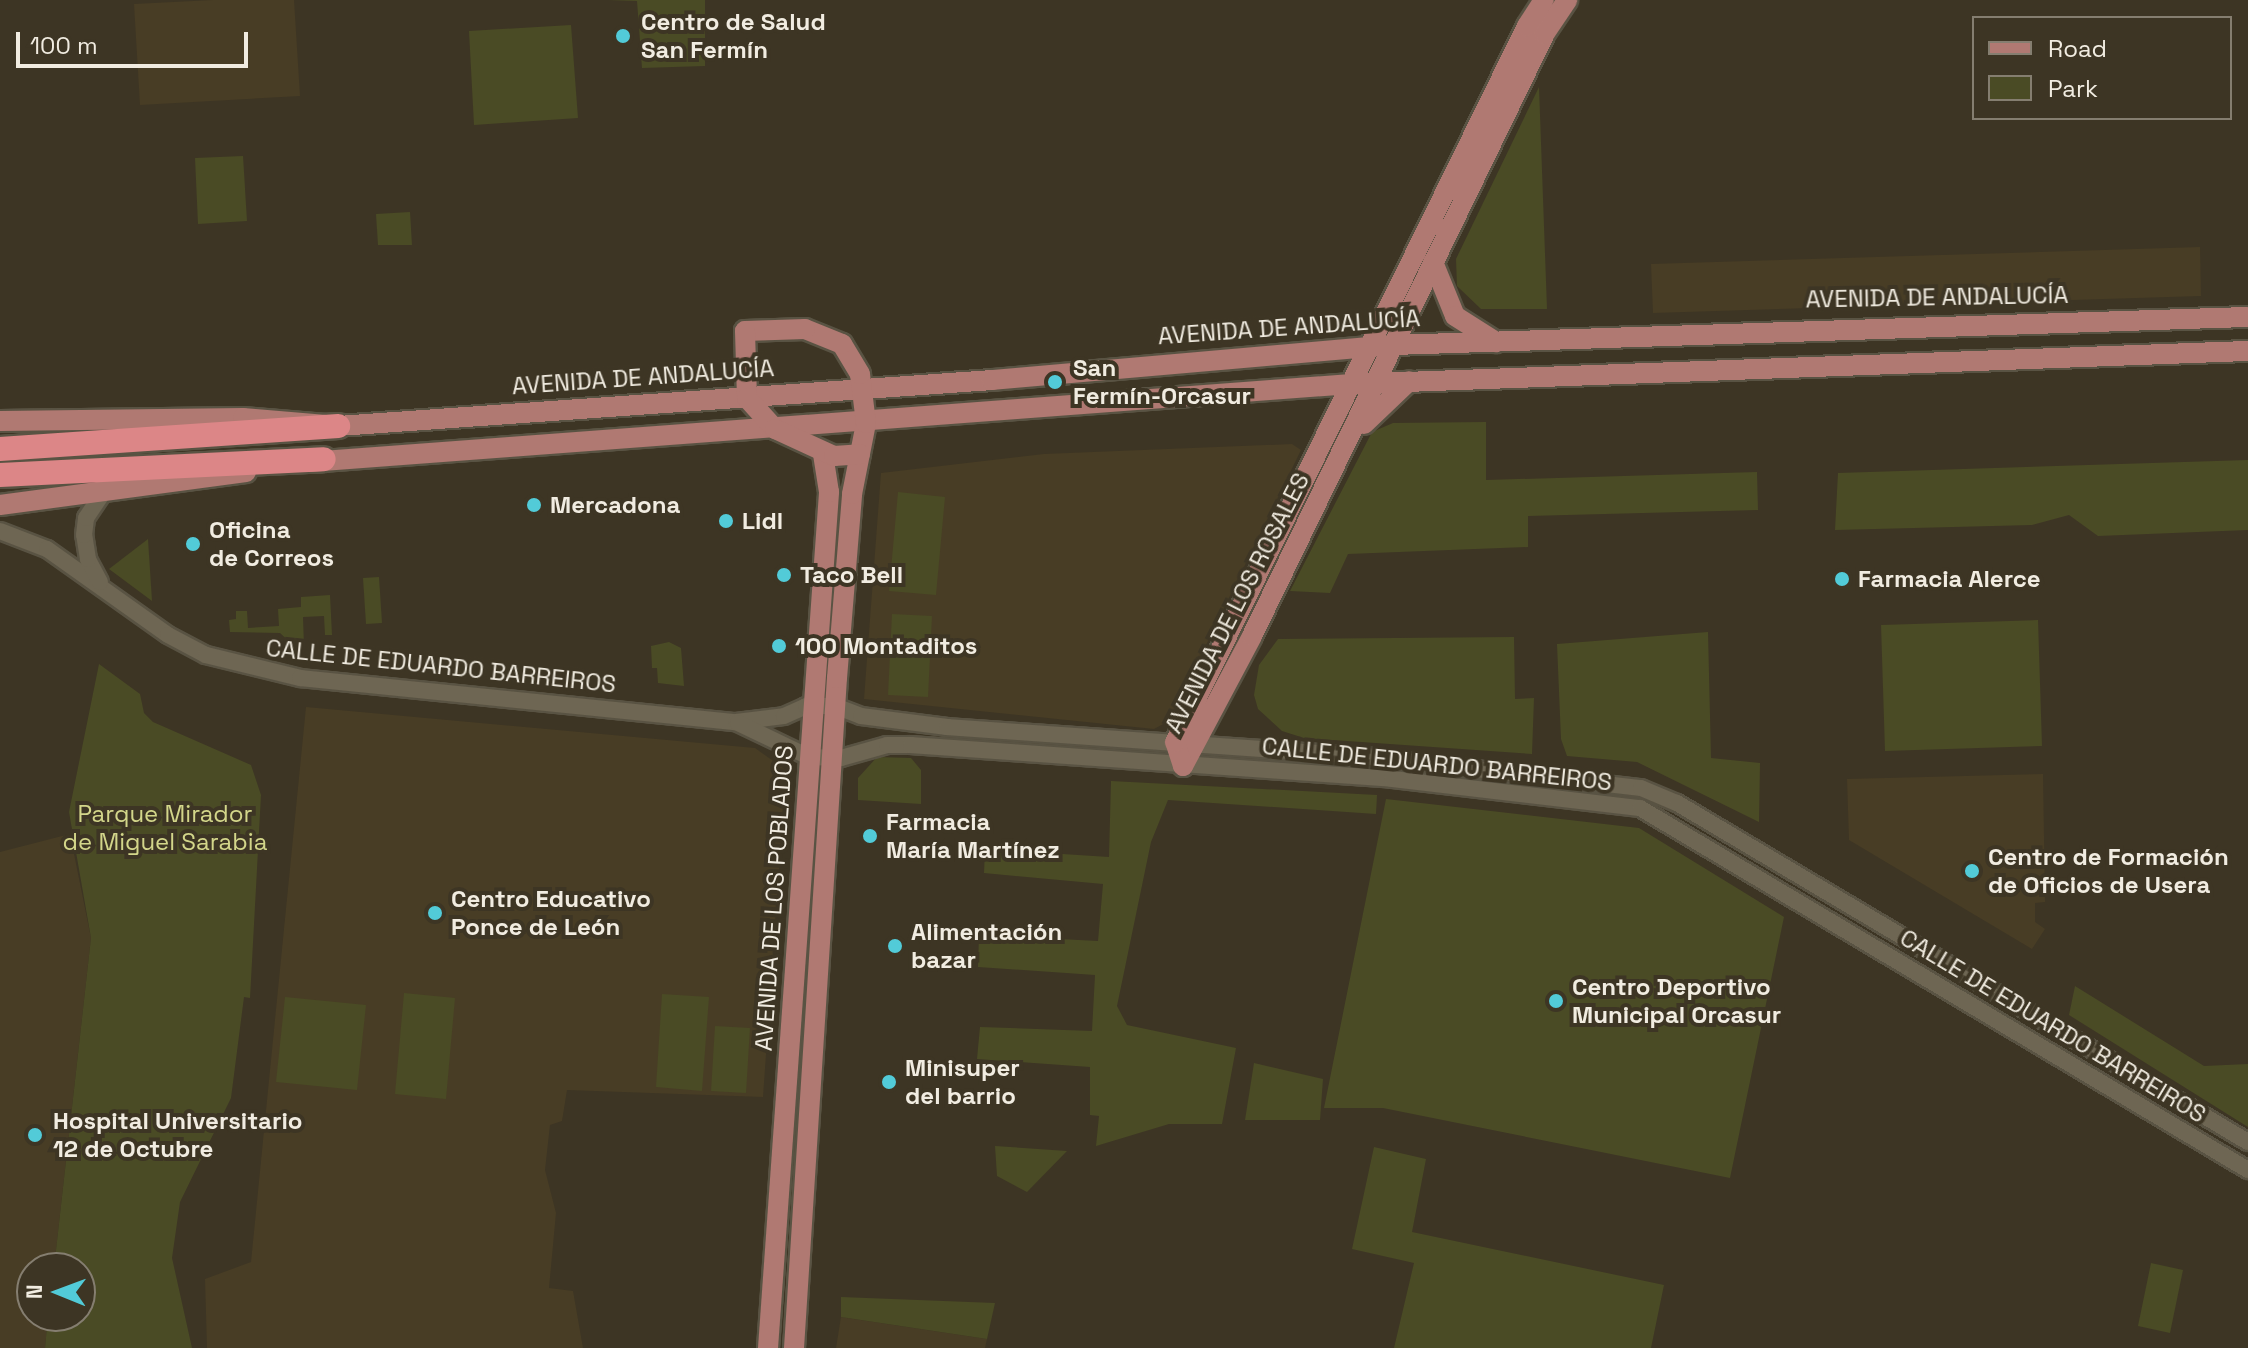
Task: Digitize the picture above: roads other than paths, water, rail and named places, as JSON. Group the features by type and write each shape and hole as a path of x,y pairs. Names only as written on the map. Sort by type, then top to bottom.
{"highway":[{"name":"AVENIDA DE ANDALUCÍA","path":"0,449 338,426"},
{"path":"0,475 324,459"}],"main road":[{"name":"AVENIDA DE LOS ROSALES","path":"1183,766 1175,742 1544,0"},
{"name":"AVENIDA DE LOS ROSALES","path":"1183,766 1198,744 1545,33 1567,0"},
{"path":"1433,262 1455,316 1496,342"},
{"path":"2214,318 2248,303"},
{"name":"AVENIDA DE ANDALUCÍA","path":"338,426 747,398 1393,345 2248,317"},
{"path":"860,454 841,457 823,453 775,429 747,398 745,331 805,329 828,335 854,360 864,389"},
{"path":"0,505 324,459 866,423 1351,384 2248,351"},
{"path":"1342,451 1376,407 1409,381"},
{"name":"AVENIDA DE LOS POBLADOS","path":"794,1348 835,706 860,454 866,423 864,389"},
{"path":"0,421 243,418 338,426"},
{"name":"AVENIDA DE LOS POBLADOS","path":"768,1348 829,492 823,453"}],"street":[{"path":"104,491 86,518 84,535 93,573 111,595"},
{"name":"CALLE DE EDUARDO BARREIROS","path":"0,531 47,549 187,645 254,669 736,722 784,716 813,705 835,706 861,716 1372,757 1641,788 1690,811 2248,1142"},
{"path":"783,743 778,730 784,716"},
{"path":"860,752 868,735 861,716"},
{"name":"CALLE DE EDUARDO BARREIROS","path":"736,722 809,757 832,758 911,745 1392,779 1640,808 2248,1170"}],"place":[{"name":"Centro de Salud San Fermín","path":"623,36"},
{"name":"San Fermín-Orcasur","path":"1055,382"},
{"name":"Mercadona","path":"534,505"},
{"name":"Lidl","path":"726,521"},
{"name":"Oficina de Correos","path":"193,544"},
{"name":"Taco Bell","path":"784,575"},
{"name":"Farmacia Alerce","path":"1842,579"},
{"name":"100 Montaditos","path":"779,646"},
{"name":"Farmacia María Martínez","path":"870,836"},
{"name":"Centro de Formación de Oficios de Usera","path":"1972,871"},
{"name":"Centro Educativo Ponce de León","path":"435,913"},
{"name":"Alimentación bazar","path":"895,946"},
{"name":"Centro Deportivo Municipal Orcasur","path":"1556,1001"},
{"name":"Minisuper del barrio","path":"889,1082"},
{"name":"Hospital Universitario 12 de Octubre","path":"35,1135"}],"park label":[{"name":"Parque Mirador de Miguel Sarabia","path":"165,828"}]}
